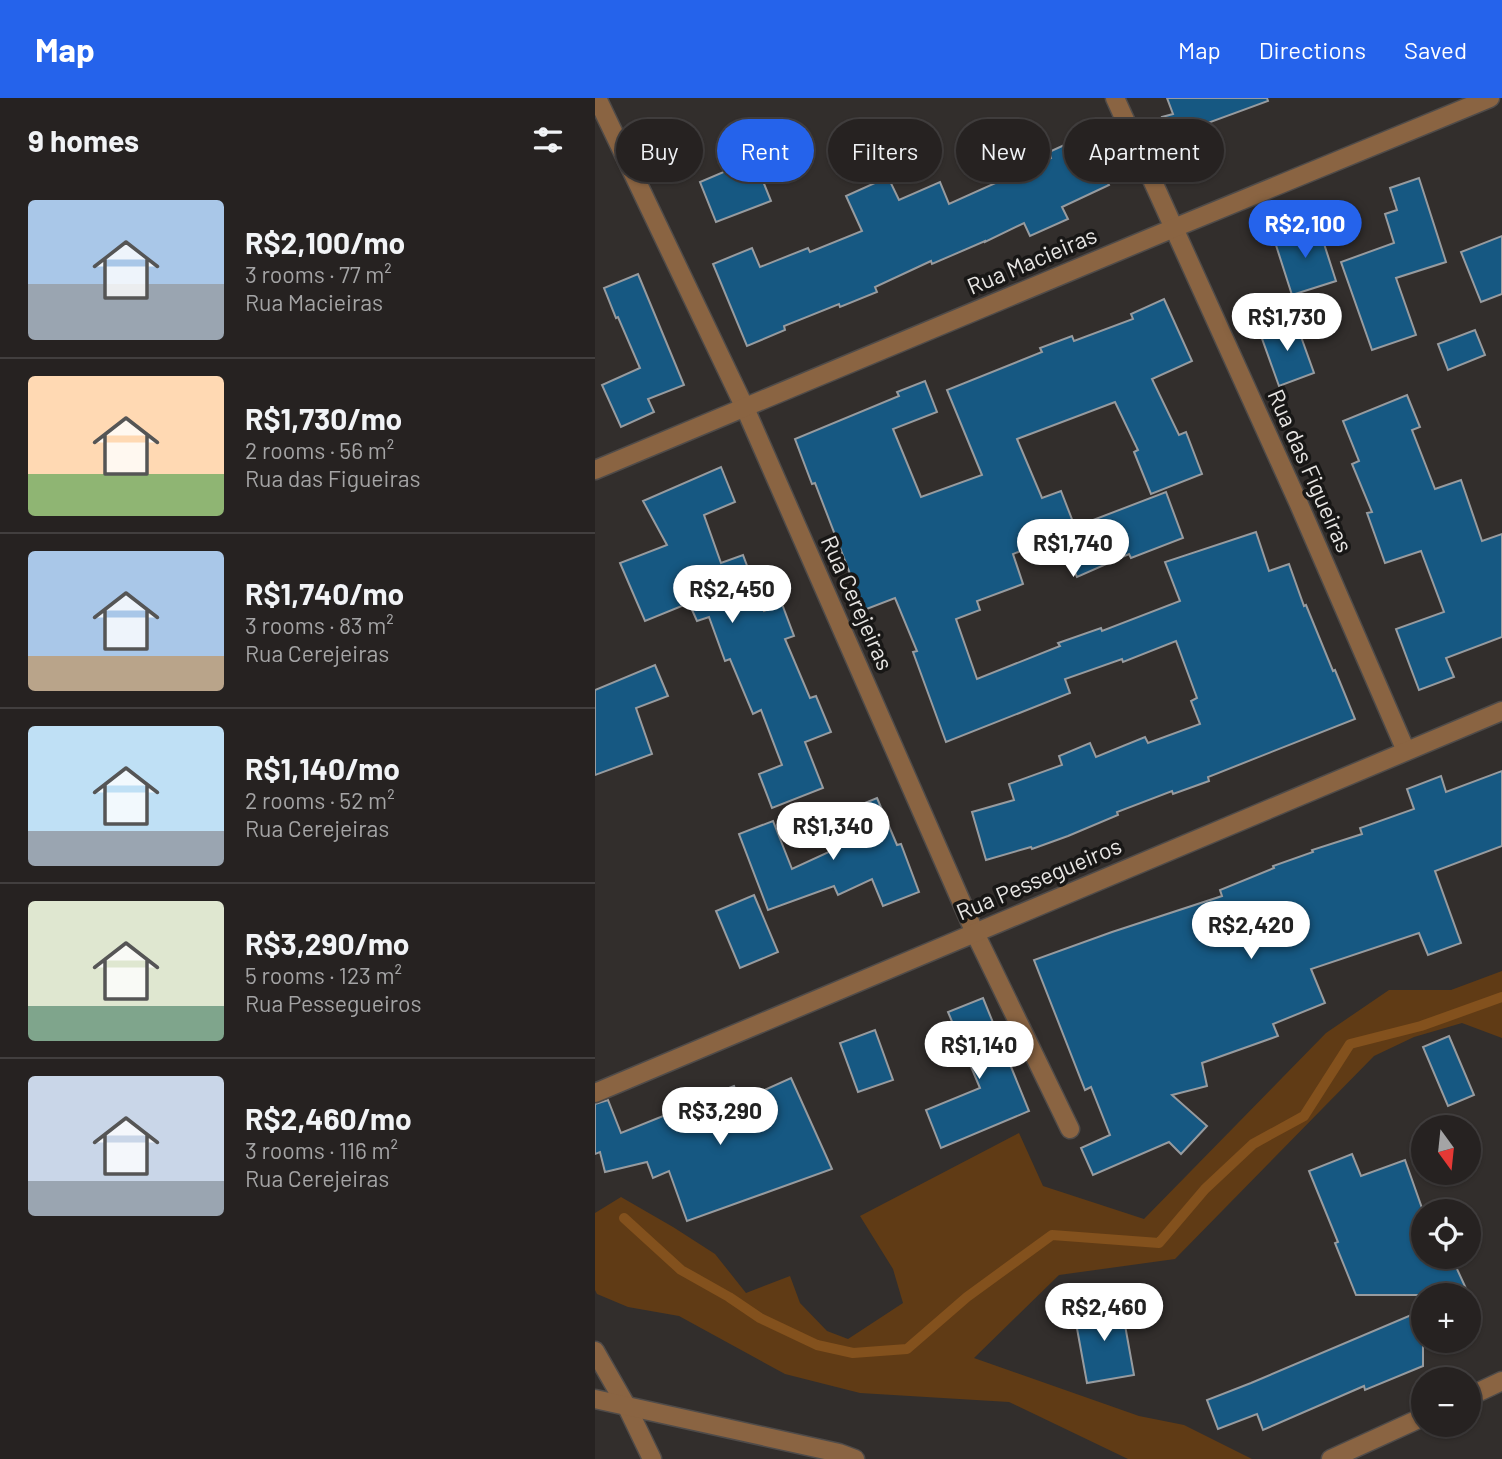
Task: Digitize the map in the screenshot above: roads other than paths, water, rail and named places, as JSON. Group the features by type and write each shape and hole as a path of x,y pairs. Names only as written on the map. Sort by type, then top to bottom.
{"street":[{"name":"Rua Cerejeiras","path":"597,98 744,408 975,933 1070,1129"},
{"name":"Rua das Figueiras","path":"1115,98 1298,502 1406,751"},
{"name":"Rua Macieiras","path":"595,470 1490,98"},
{"name":"Rua Pessegueiros","path":"595,1093 1502,711"},
{"path":"595,1351 627,1406 652,1459"},
{"path":"1481,1390 1502,1381"},
{"path":"595,1399 839,1453 855,1459"},
{"path":"1331,1459 1411,1422"}],"waterway":[{"path":"624,1218 681,1270 760,1318 817,1345 853,1353 907,1349 967,1297 1052,1235 1159,1243 1205,1189 1253,1144 1304,1116 1350,1044 1421,1026 1502,997"}]}
